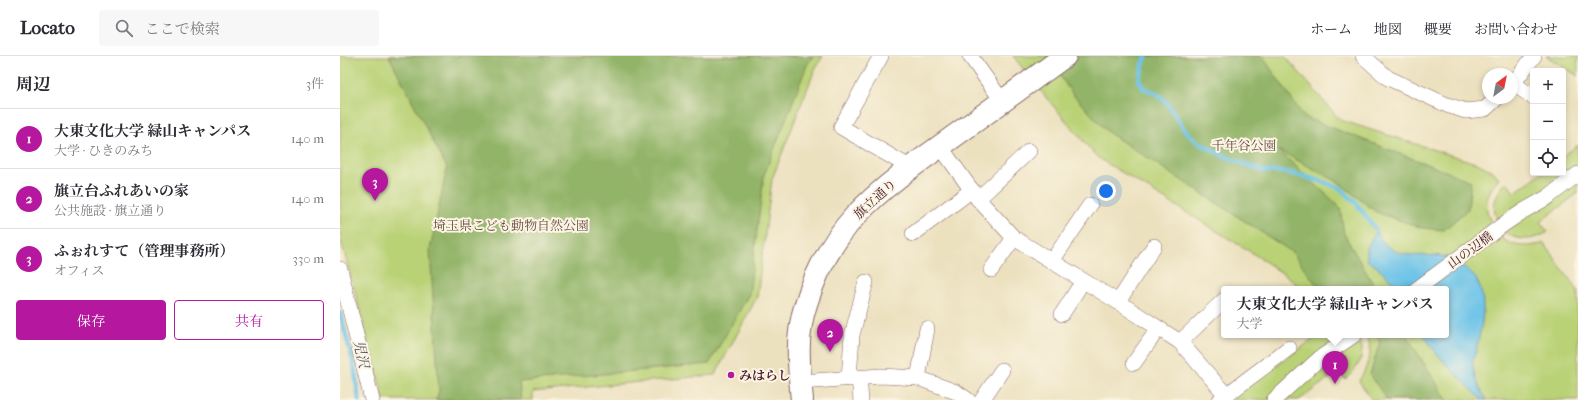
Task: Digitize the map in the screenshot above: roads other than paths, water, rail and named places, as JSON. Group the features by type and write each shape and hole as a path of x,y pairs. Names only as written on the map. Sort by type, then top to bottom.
{"street":[{"path":"881,56 841,127 911,168"},
{"path":"970,56 1003,102"},
{"path":"1363,56 1388,78 1447,105 1466,111 1485,109 1490,104"},
{"path":"1518,77 1534,56"},
{"name":"旗立通り","path":"801,391 798,354 800,328 805,305 817,274 833,245 855,215 886,186 1060,60"},
{"path":"1518,87 1530,95"},
{"path":"940,146 975,194 1014,238 1180,342 1223,398 1289,348"},
{"path":"913,234 975,194 1029,151"},
{"name":"山の辺橋","path":"1421,286 1504,224 1548,197 1578,174"},
{"path":"1052,261 1090,205"},
{"path":"991,270 1014,238"},
{"path":"1118,302 1154,246"},
{"path":"340,269 372,400"},
{"path":"1062,314 1083,281"},
{"path":"860,400 854,378 852,335 866,282"},
{"path":"1180,342 1221,303"},
{"path":"918,378 927,329"},
{"path":"1134,363 1158,329"},
{"path":"1274,400 1305,370 1350,338"},
{"path":"982,400 1002,370"},
{"path":"801,391 854,378 898,376 918,378 959,397"}],"water":[{"path":"1376,230 1384,243 1391,249 1407,254 1451,258 1463,266 1476,279 1482,296 1483,315 1473,364 1476,379 1486,400 1482,400 1451,369 1436,353 1426,338 1449,338 1449,286 1396,286 1381,270 1367,260 1367,248"}],"waterway":[{"path":"1146,56 1139,79 1143,88 1156,93 1167,103 1184,129 1197,142 1229,158 1263,171 1286,172 1321,181 1340,188 1356,203 1376,230"},
{"name":"児沢","path":"340,313 354,365 359,400"}],"place":[{"name":"ふぉれすて（管理事務所）","path":"375,201"},
{"name":"旗立台ふれあいの家","path":"830,352"},
{"name":"みはらし","path":"731,375"},
{"name":"大東文化大学 緑山キャンパス","path":"1335,384"}],"park label":[{"name":"千年谷公園","path":"1244,145"},
{"name":"埼玉県こども動物自然公園","path":"511,225"}]}
